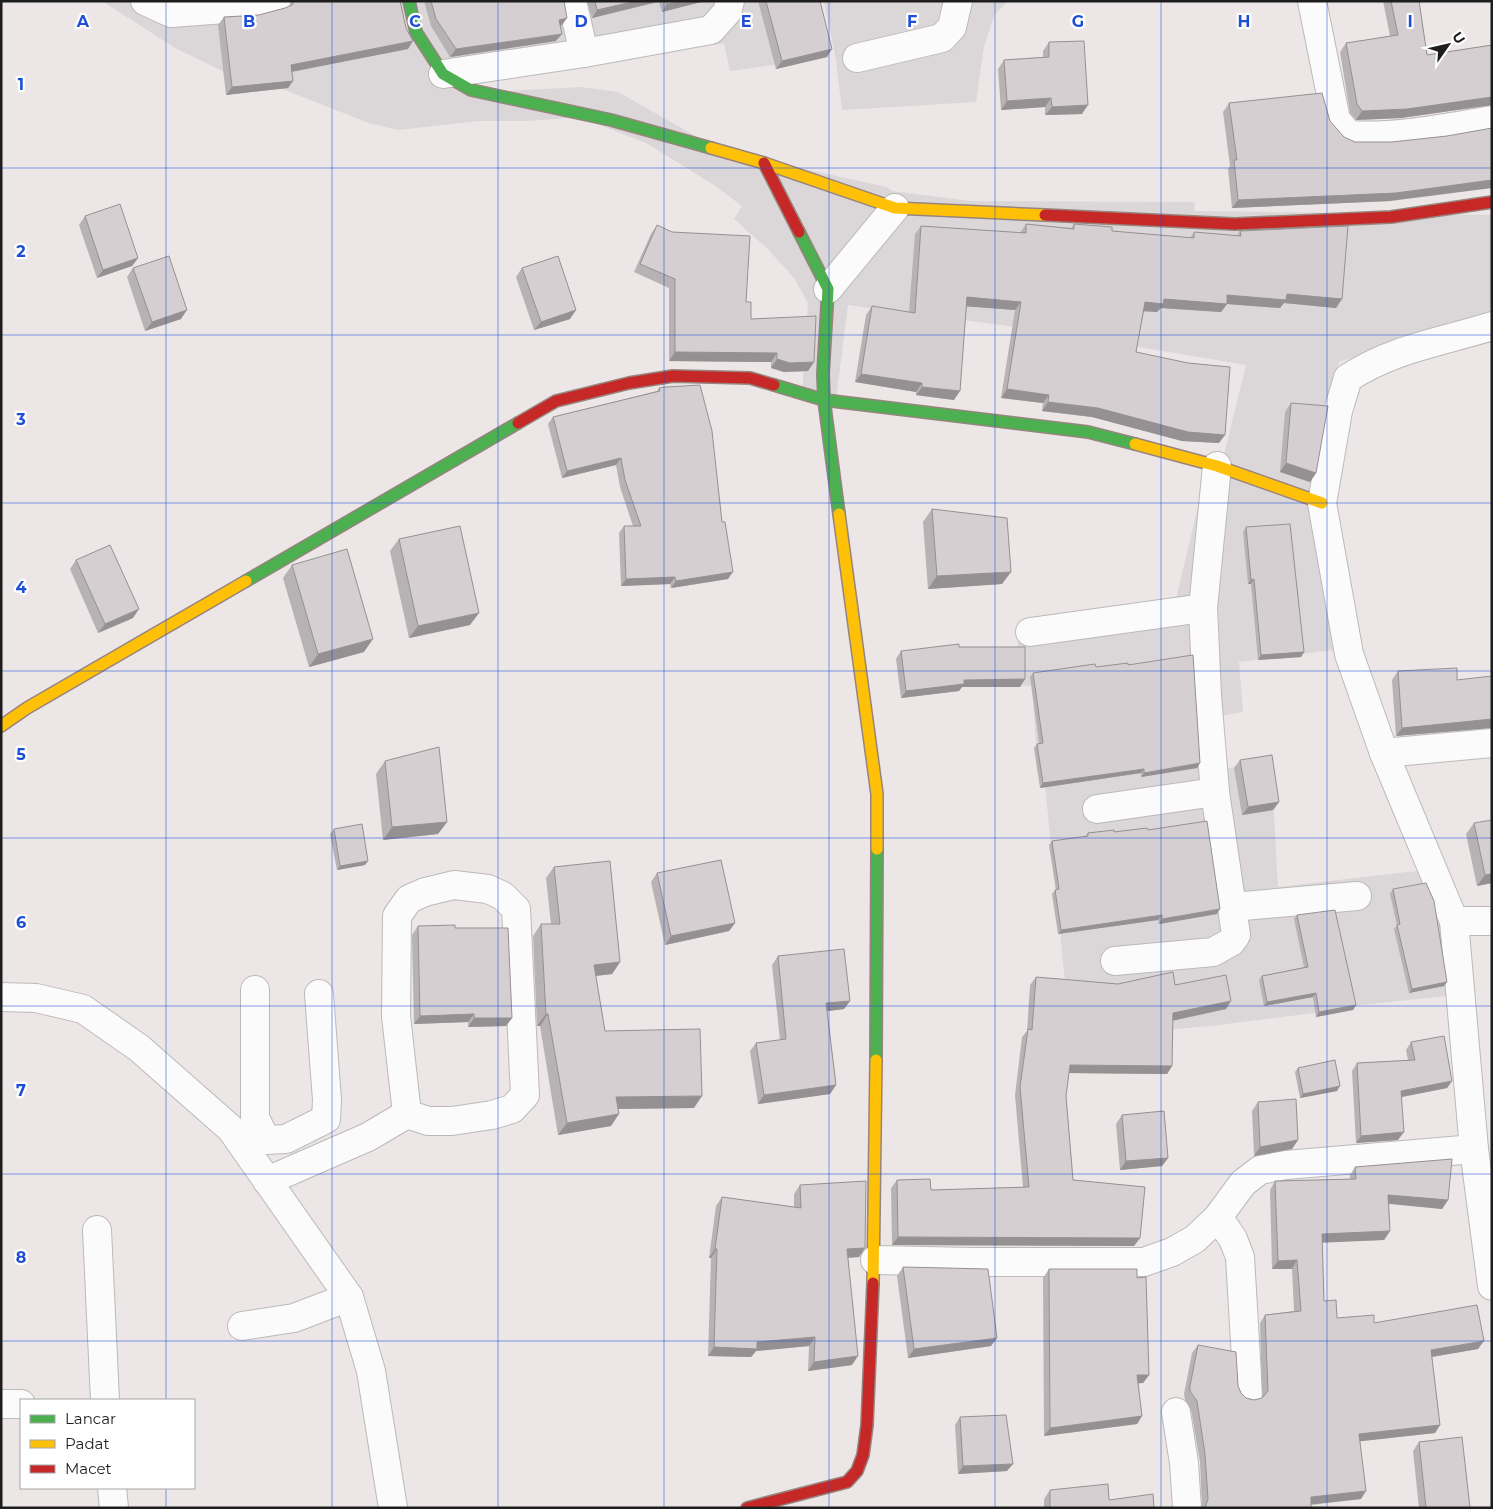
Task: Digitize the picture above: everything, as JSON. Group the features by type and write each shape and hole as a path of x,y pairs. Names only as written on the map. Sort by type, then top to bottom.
{"street":[{"path":"145,1 171,13 252,7 276,1"},
{"path":"409,1 416,32 443,74 470,90 611,120 764,163 895,208 1235,224 1390,217 1492,202"},
{"path":"572,1 584,54"},
{"path":"443,74 584,54 711,30 727,12 730,1"},
{"path":"857,58 942,38 952,28 958,1"},
{"path":"1312,1 1336,120 1348,135 1368,136 1420,132 1492,120"},
{"path":"747,1508 847,1482 857,1471 863,1455 867,1425 869,1345 876,1260 877,794 824,400 822,374 828,289 764,163"},
{"path":"828,289 895,208"},
{"path":"1492,326 1406,350 1373,362 1348,378 1338,411 1322,503 1349,654 1384,753 1454,921 1474,1149 1492,1286"},
{"path":"1,726 27,708 317,538 556,401 629,383 673,376 750,378 824,400 1088,432 1217,466 1322,503"},
{"path":"1115,960 1214,952 1235,938 1215,792 1207,696 1203,608 1217,466"},
{"path":"1030,632 1203,608"},
{"path":"1384,753 1492,743"},
{"path":"1098,809 1215,792"},
{"path":"267,1181 368,1137 407,1114 428,1121 452,1121 492,1116 512,1109 525,1095 516,909 503,896 488,889 454,885 426,892 409,899 397,916 396,1016 407,1114"},
{"path":"1232,907 1357,896"},
{"path":"1454,921 1492,921"},
{"path":"255,990 255,1118 258,1148 267,1181 349,1297 371,1371 393,1508"},
{"path":"258,1148 286,1139 326,1119 327,1100 319,994"},
{"path":"1,997 36,998 83,1009 153,1060 231,1129 258,1148"},
{"path":"876,1260 1144,1262 1172,1252 1195,1239 1218,1217 1243,1184 1260,1170 1286,1165 1474,1149"},
{"path":"1218,1217 1233,1239 1240,1257 1248,1393"},
{"path":"97,1230 105,1399"},
{"path":"242,1326 294,1318 349,1297"},
{"path":"1,1404 20,1404"},
{"path":"1176,1412 1184,1463 1187,1508"},
{"path":"112,1489 114,1508"}],"shaded area":[{"path":"102,1 816,1 828,57 730,71 724,44 708,43 460,85 469,93 581,87 618,92 722,151 887,187 892,191 971,201 1195,202 1194,211 1492,215 1492,312 1339,362 1323,475 1342,649 1239,662 1243,712 1219,716 1223,769 1271,762 1278,887 1433,869 1457,995 1350,1006 1346,1009 1219,1025 1071,1039 1042,756 1037,756 1032,686 1022,686 1017,635 1174,608 1202,489 1215,492 1246,365 1032,329 848,305 836,399 802,395 808,303 794,278 768,249 734,219 742,206 714,185 646,143 579,117 529,121 479,121 398,130 369,123 277,87 239,79 175,48"},
{"path":"824,1 1008,1 995,14 984,46 976,102 842,110 836,60"}],"building":[{"path":"294,1 400,1 406,28 413,41 291,65 293,81 232,87 224,17 259,15 285,8 292,5"},
{"path":"431,1 564,1 567,18 559,20 562,34 456,49 436,19"},
{"path":"595,1 636,1 597,10"},
{"path":"666,1 680,1 667,4"},
{"path":"766,1 820,1 832,49 782,61"},
{"path":"1391,1 1419,1 1427,55 1492,45 1492,97 1407,109 1362,111 1357,104 1346,43 1398,35"},
{"path":"1084,41 1088,105 1052,107 1051,98 1007,101 1004,60 1049,57 1049,42"},
{"path":"1322,93 1330,121 1344,137 1355,142 1392,142 1447,136 1492,128 1492,180 1396,193 1238,200 1234,160 1237,160 1229,103"},
{"path":"120,204 138,258 103,270 85,216"},
{"path":"1026,224 1074,229 1074,224 1112,227 1112,231 1194,238 1194,232 1241,236 1240,231 1348,226 1342,299 1287,294 1286,300 1227,295 1227,304 1164,299 1163,304 1145,302 1136,352 1188,363 1230,367 1225,435 1188,432 1098,408 1048,402 1049,395 1007,389 1021,302 967,297 960,391 922,387 922,383 861,374 872,306 915,313 921,226 1026,233"},
{"path":"657,225 672,232 750,236 746,302 751,302 751,319 816,316 814,362 790,363 777,359 777,353 675,352 675,279 640,264"},
{"path":"169,256 187,310 152,322 133,268"},
{"path":"558,256 576,310 541,322 522,268"},
{"path":"700,385 712,431 722,522 725,522 733,572 676,581 675,577 626,579 624,526 641,526 625,480 621,458 567,471 553,417 660,391 659,388"},
{"path":"1291,403 1328,406 1316,473 1286,463"},
{"path":"932,509 1007,518 1011,572 937,576"},
{"path":"1290,524 1304,652 1261,655 1254,579 1251,580 1246,527"},
{"path":"460,526 479,613 418,626 399,539"},
{"path":"110,545 139,609 105,624 76,560"},
{"path":"347,549 373,639 318,654 292,565"},
{"path":"959,644 959,647 1025,647 1025,679 964,680 964,684 906,691 901,651"},
{"path":"1193,655 1200,763 1144,773 1144,769 1043,783 1037,744 1043,743 1033,673 1095,664 1096,667 1128,663 1128,665"},
{"path":"1457,668 1457,680 1492,676 1492,719 1402,728 1398,671"},
{"path":"439,747 447,822 392,827 385,761"},
{"path":"1272,755 1279,802 1248,807 1240,760"},
{"path":"1492,820 1492,874 1485,875 1474,823"},
{"path":"1207,821 1220,909 1162,919 1162,915 1061,930 1055,890 1059,889 1052,841 1088,836 1088,833 1147,828 1148,830"},
{"path":"362,824 368,861 340,866 334,829"},
{"path":"721,860 735,923 671,936 657,873"},
{"path":"610,861 620,962 594,965 605,1031 700,1029 702,1096 616,1097 619,1114 567,1123 548,1014 546,1014 541,924 560,924 554,867"},
{"path":"1426,883 1434,901 1447,982 1412,989 1397,925 1400,924 1393,889"},
{"path":"1335,910 1356,1005 1319,1012 1316,993 1267,1002 1262,976 1308,967 1297,915"},
{"path":"455,925 455,928 508,928 512,1018 474,1018 474,1014 420,1016 418,926"},
{"path":"844,949 850,1001 826,1003 836,1085 764,1095 756,1043 786,1039 778,956"},
{"path":"1173,972 1175,985 1226,975 1231,1001 1173,1013 1172,1066 1070,1065 1066,1096 1073,1180 1145,1187 1140,1238 898,1237 897,1180 930,1179 931,1190 1029,1187 1020,1087 1028,1029 1032,1030 1036,977 1118,984"},
{"path":"1444,1036 1452,1081 1401,1091 1404,1132 1361,1136 1357,1063 1415,1060 1411,1042"},
{"path":"1335,1060 1340,1086 1303,1094 1298,1068"},
{"path":"1296,1099 1298,1140 1260,1147 1258,1102"},
{"path":"1164,1111 1168,1158 1126,1161 1122,1115"},
{"path":"1452,1159 1448,1200 1388,1195 1390,1231 1322,1234 1324,1301 1336,1300 1337,1318 1374,1315 1374,1323 1477,1305 1484,1341 1431,1350 1440,1425 1359,1434 1366,1491 1311,1497 1311,1508 1205,1508 1208,1499 1205,1454 1197,1401 1190,1391 1198,1345 1236,1352 1238,1386 1241,1393 1246,1398 1254,1400 1262,1398 1268,1391 1265,1315 1301,1311 1297,1260 1278,1261 1275,1181 1356,1179 1355,1167"},
{"path":"866,1181 865,1248 847,1249 858,1356 814,1362 815,1337 757,1342 757,1349 714,1347 717,1249 715,1249 722,1197 801,1208 800,1185"},
{"path":"903,1267 988,1269 997,1338 914,1349"},
{"path":"1049,1269 1137,1269 1137,1278 1146,1277 1149,1375 1137,1375 1142,1416 1050,1428"},
{"path":"1006,1415 1013,1464 963,1466 960,1417"},
{"path":"1462,1437 1470,1508 1426,1508 1419,1442"},
{"path":"1108,1484 1109,1500 1153,1494 1154,1508 1050,1508 1050,1490"}],"traffic: fast":[{"path":"409,1 416,32 443,74 471,90 611,120 711,148"},
{"path":"799,232 828,289 823,374 824,400 839,514"},
{"path":"774,385 824,400 1088,432 1135,444"},
{"path":"246,581 518,423"},
{"path":"876,1060 877,849"}],"traffic: slow":[{"path":"711,148 764,163 895,208 1045,215"},
{"path":"1135,444 1217,466 1322,503"},
{"path":"839,514 877,794 877,849"},
{"path":"1,726 27,708 246,581"},
{"path":"873,1283 876,1060"}],"traffic: jam":[{"path":"764,163 799,232"},
{"path":"1045,215 1235,224 1391,217 1492,202"},
{"path":"518,423 556,401 629,383 673,376 750,378 774,385"},
{"path":"747,1508 847,1482 857,1471 863,1455 867,1425 873,1283"}]}
